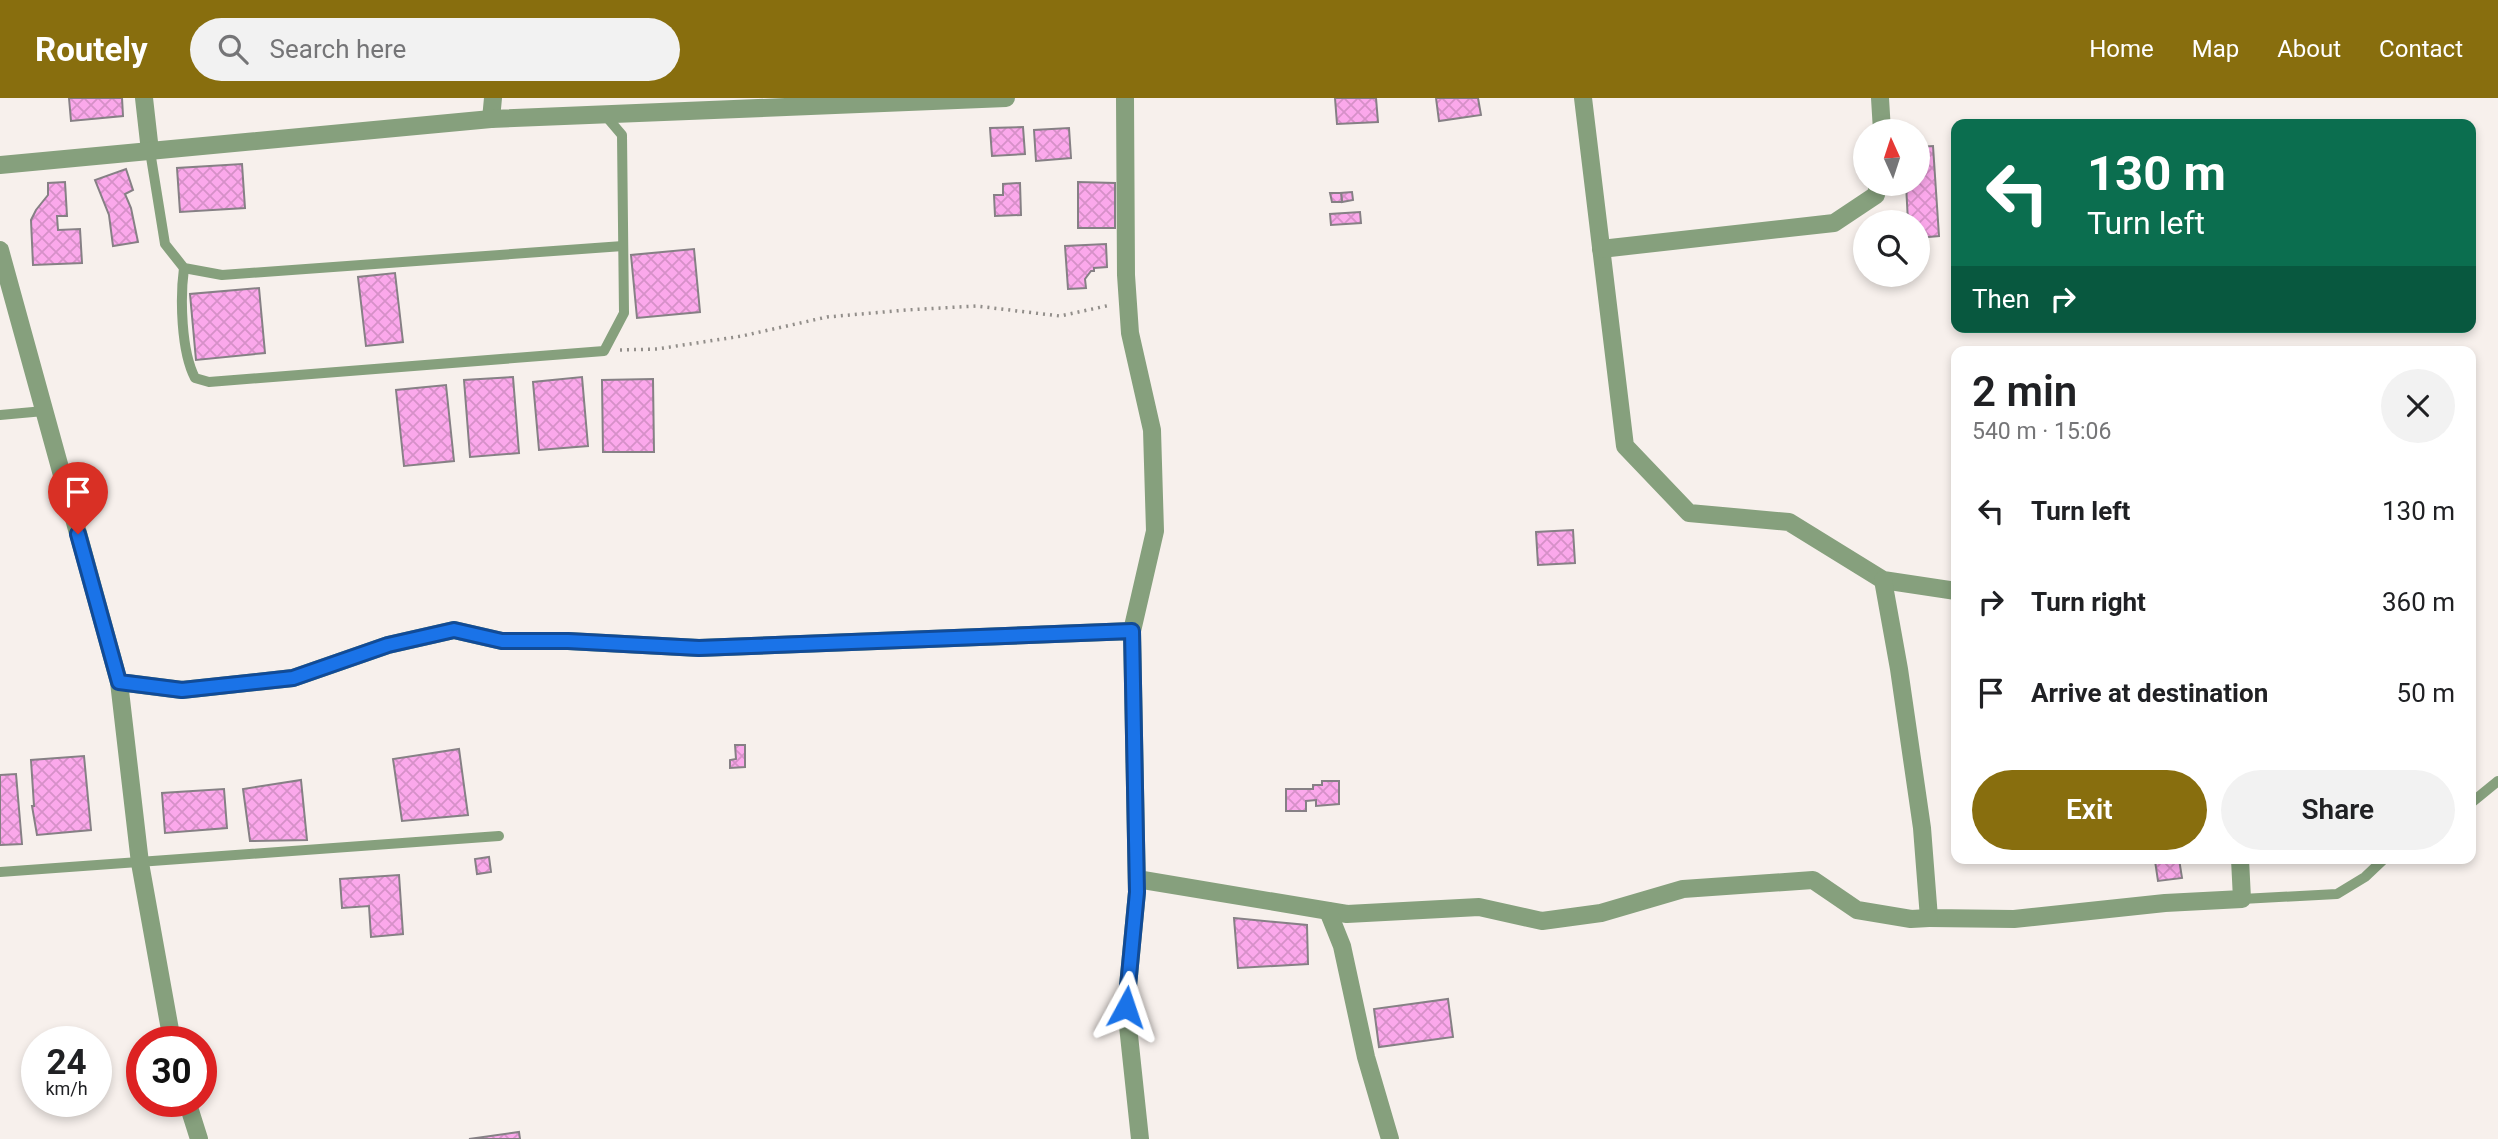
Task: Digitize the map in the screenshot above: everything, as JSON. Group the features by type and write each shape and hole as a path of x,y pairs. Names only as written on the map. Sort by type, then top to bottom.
{"street":[{"path":"144,98 150,151"},
{"path":"491,119 493,98"},
{"path":"0,166 491,119 835,102 1006,98"},
{"path":"1125,98 1130,333 1152,430 1155,531 1132,631 1137,879 1126,1007 1140,1139"},
{"path":"1583,98 1625,446 1689,513 1788,522 1883,580 1951,590"},
{"path":"1880,98 1881,119"},
{"path":"1601,249 1834,223 1874,196"},
{"path":"0,250 119,682 140,863 169,1026"},
{"path":"1883,580 1899,668 1922,828 1929,918"},
{"path":"119,682 182,690 293,678 388,645 454,630 502,641 568,641 699,648 1132,631"},
{"path":"1137,879 1347,914 1479,907 1542,921 1601,913 1683,889 1813,880 1857,910 1911,919 2014,919 2153,904 2242,899 2240,864"},
{"path":"1328,911 1342,946 1366,1056 1390,1139"},
{"path":"192,1117 199,1139"}],"lane":[{"path":"184,268 180,295 189,366 195,378 209,382 604,351 624,313 622,135 604,114"},
{"path":"150,151 165,244 184,268 222,275 623,246"},
{"path":"0,415 44,411"},
{"path":"2476,799 2498,781"},
{"path":"0,872 499,836"},
{"path":"2242,899 2337,894 2365,877 2379,864"}],"path":[{"path":"604,351 657,349 742,336 827,317 976,306 1060,316 1128,302"}],"building":[{"path":"69,98 122,98 123,116 71,121"},
{"path":"1335,98 1376,98 1378,122 1337,124"},
{"path":"1436,98 1478,98 1481,115 1439,121"},
{"path":"1023,127 1025,154 992,156 990,128"},
{"path":"1069,128 1071,158 1036,161 1034,130"},
{"path":"1930,146 1933,146 1939,236 1930,237 1930,210 1907,210 1907,196 1930,196"},
{"path":"242,164 245,208 180,212 177,168"},
{"path":"126,169 133,190 125,194 131,208 138,242 113,246 109,215 95,180"},
{"path":"65,182 67,216 57,216 58,230 80,229 82,263 33,265 31,220 48,195 48,183"},
{"path":"1078,182 1115,183 1115,228 1078,228"},
{"path":"1020,183 1021,215 995,216 994,195 1003,195 1003,184"},
{"path":"1352,192 1353,200 1342,202 1341,193"},
{"path":"1330,193 1341,193 1342,202 1332,202"},
{"path":"1360,212 1361,223 1331,225 1330,214"},
{"path":"1106,244 1107,267 1094,268 1094,271 1091,271 1085,279 1086,288 1068,289 1065,246"},
{"path":"694,249 700,312 637,318 631,255"},
{"path":"395,273 403,342 366,346 358,277"},
{"path":"259,288 265,353 196,360 190,294"},
{"path":"513,377 519,453 470,457 464,380"},
{"path":"582,377 588,446 539,450 533,382"},
{"path":"653,379 654,452 603,452 602,380"},
{"path":"446,385 454,461 404,466 396,390"},
{"path":"1573,530 1575,563 1538,565 1536,532"},
{"path":"735,745 745,745 745,767 730,768 730,760 736,759"},
{"path":"459,749 468,815 402,821 393,759"},
{"path":"84,756 91,830 37,835 32,806 31,760"},
{"path":"16,774 22,844 0,845 0,775"},
{"path":"301,780 307,840 250,841 243,789"},
{"path":"1322,781 1339,781 1339,804 1316,806 1316,800 1306,801 1306,811 1286,811 1286,789 1313,789 1313,785 1322,785"},
{"path":"224,789 227,828 165,833 162,793"},
{"path":"489,857 491,872 477,874 475,859"},
{"path":"2155,864 2180,864 2182,878 2158,881"},
{"path":"399,875 403,934 371,937 369,906 342,908 340,879"},
{"path":"1234,918 1307,925 1308,964 1238,968"},
{"path":"1448,999 1453,1037 1379,1047 1374,1009"},
{"path":"519,1132 520,1139 469,1139"}],"route":[{"path":"78,534 119,682 182,690 293,678 388,645 454,630 502,641 568,641 699,648 1132,631 1137,780 1137,892 1126,1007"}]}
